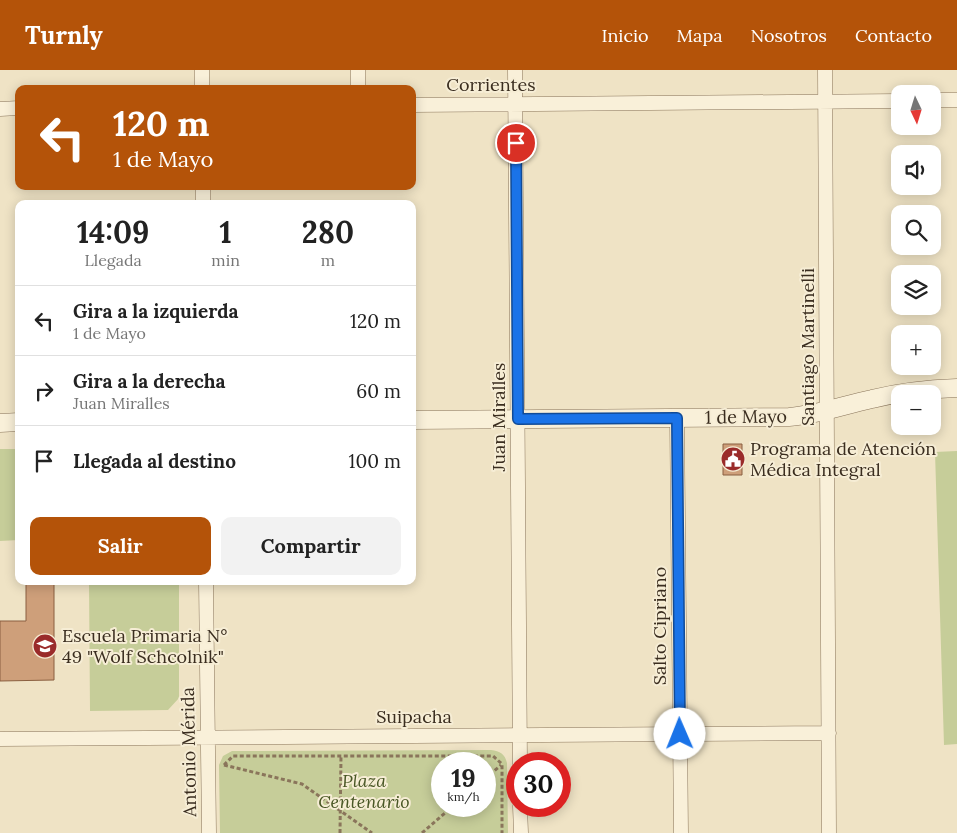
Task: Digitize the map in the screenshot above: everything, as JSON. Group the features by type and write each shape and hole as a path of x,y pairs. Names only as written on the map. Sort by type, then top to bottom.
{"street":[{"path":"202,70 202,85"},
{"path":"358,70 358,85"},
{"name":"Juan Miralles","path":"516,70 520,752"},
{"name":"Santiago Martinelli","path":"825,70 829,833"},
{"path":"941,100 957,100"},
{"name":"Corrientes","path":"416,105 891,101"},
{"path":"0,108 15,108"},
{"name":"1 de Mayo","path":"416,420 808,416 906,392 957,388"},
{"name":"Salto Cipriano","path":"677,418 681,833"},
{"path":"0,423 15,422"},
{"name":"Antonio Mérida","path":"206,585 209,833"},
{"name":"Suipacha","path":"0,739 829,733"},
{"path":"520,817 520,833"}],"path":[{"path":"224,775 224,765 233,756 493,756 502,764 502,833"},
{"path":"340,833 341,756"},
{"path":"496,769 502,764"},
{"path":"224,765 302,784 372,833"},
{"path":"422,833 440,817"}],"green space":[{"path":"0,449 15,449 15,540 0,541"},
{"path":"957,451 957,744 944,745 935,452"},
{"path":"89,585 179,585 179,698 168,710 90,711"},
{"name":"Plaza Centenario","path":"232,751 497,751 506,760 506,817 508,817 508,833 220,833 219,765 223,756"}],"building":[{"name":"Programa de Atención Médica Integral","path":"723,444 742,444 742,475 723,475"},
{"path":"26,585 54,585 54,680 0,681 0,621 26,621"}],"place":[{"name":"Programa de Atención Médica Integral","path":"733,459"},
{"name":"Escuela Primaria N° 49 \"Wolf Schcolnik\"","path":"45,646"}],"route":[{"path":"516,143 518,419 677,418 680,734"}]}
